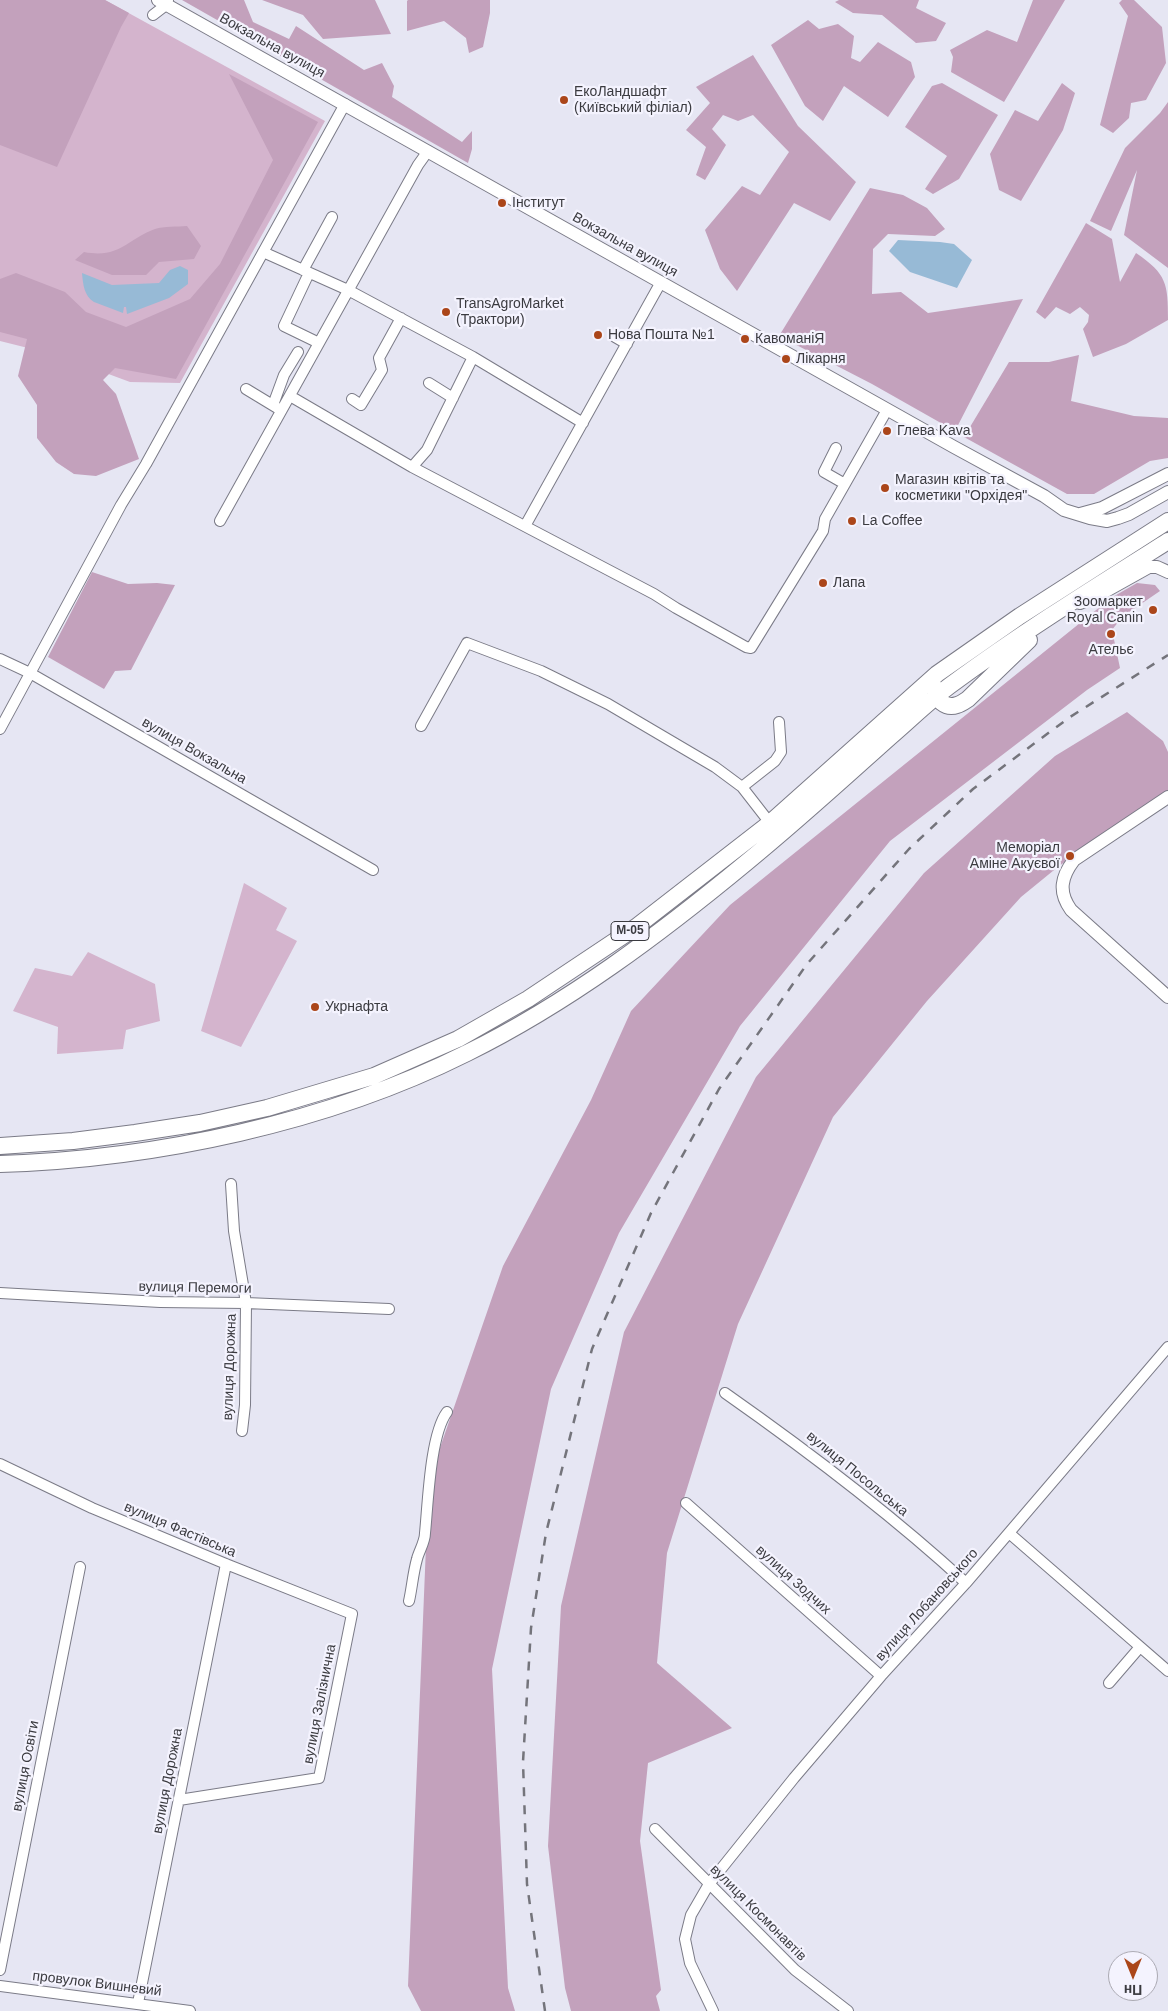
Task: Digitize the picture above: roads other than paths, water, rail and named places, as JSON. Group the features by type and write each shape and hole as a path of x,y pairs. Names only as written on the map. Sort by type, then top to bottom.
{"highway":[{"name":"М-05","path":"0,1146 73,1141 200,1123 267,1108 374,1076 458,1039 528,999 636,927 770,823 937,674 1020,616 1168,521"},
{"path":"937,674 936,696 940,702 956,706 968,699 1057,613 1168,541"},
{"name":"М-05","path":"0,1164 124,1153 260,1128 314,1114 372,1094 465,1054 537,1015 648,941 747,862 936,696"}],"street":[{"path":"153,15 164,2"},
{"name":"Вокзальна вулиця","path":"164,2 887,410 1044,496 1064,510 1078,515 1107,520 1118,518"},
{"path":"0,729 121,505 146,464 345,104"},
{"path":"278,408 290,396 428,151"},
{"path":"319,343 284,326 306,271 332,217"},
{"path":"263,252 348,290 474,357 582,423"},
{"path":"525,526 661,282"},
{"path":"352,399 361,405 382,370 379,358 401,318"},
{"path":"615,337 628,344"},
{"path":"220,521 278,408 284,374 298,352"},
{"path":"412,467 427,450 474,357"},
{"path":"429,382 453,398"},
{"path":"246,389 278,408"},
{"path":"290,396 412,467 654,594 746,648 751,648 756,644 823,531 825,519 887,410"},
{"path":"836,448 824,472 845,484"},
{"path":"1078,515 1102,508 1168,474"},
{"path":"1112,503 1111,511 1118,518 1129,514 1162,495 1152,481"},
{"path":"1057,613 1096,596 1149,567 1157,567 1168,572"},
{"path":"422,726 467,643 541,671 608,704 715,766 742,787 770,823"},
{"name":"вулиця Вокзальна","path":"0,659 30,673 373,870"},
{"path":"742,787 775,761 781,752 779,722"},
{"path":"1168,797 1074,860 1062,882 1063,894 1071,910 1168,997"},
{"name":"вулиця Дорожна","path":"231,1184 234,1231 246,1303 245,1405 242,1431"},
{"name":"вулиця Перемоги","path":"0,1293 160,1302 246,1303 389,1309"},
{"name":"вулиця Лобановського","path":"713,2011 690,1963 684,1939 692,1915 709,1884 794,1778 881,1676 966,1583 1168,1347"},
{"name":"вулиця Посольська","path":"725,1392 807,1450 930,1550 966,1583"},
{"path":"410,1602 416,1560 426,1535 428,1495 435,1448 443,1418 447,1412"},
{"name":"вулиця Фастівська","path":"0,1464 92,1508 352,1614"},
{"name":"вулиця Зодчих","path":"686,1504 881,1676"},
{"path":"1009,1533 1168,1671"},
{"name":"вулиця Дорожна","path":"138,2003 226,1564"},
{"name":"вулиця Освіти","path":"0,1970 80,1567"},
{"name":"вулиця Залізнична","path":"179,1800 319,1778 352,1614"},
{"path":"1109,1683 1140,1647"},
{"name":"вулиця Космонавтів","path":"655,1829 795,1970 848,2011"},
{"name":"провулок Вишневий","path":"0,1986 190,2011"}],"water":[{"path":"898,240 954,244 972,260 957,288 910,272 889,251"},
{"path":"180,266 188,270 188,284 169,298 127,314 126,307 124,307 123,313 94,302 86,293 82,273 112,285 159,283 170,270"}],"railway":[{"path":"545,2011 527,1884 523,1762 531,1628 546,1533 592,1349 651,1213 719,1089 807,964 909,849 973,789 1070,717 1168,655"}],"place":[{"name":"ЕкоЛандшафт (Київський філіал)","path":"564,100"},
{"name":"Інститут","path":"502,203"},
{"name":"TransAgroMarket (Трактори)","path":"446,312"},
{"name":"Нова Пошта №1","path":"598,335"},
{"name":"КавоманіЯ","path":"745,339"},
{"name":"Лікарня","path":"786,359"},
{"name":"Глева Kava","path":"887,431"},
{"name":"Магазин квітів та косметики \"Орхідея\"","path":"885,488"},
{"name":"La Coffee","path":"852,521"},
{"name":"Лапа","path":"823,583"},
{"name":"Зоомаркет Royal Canin","path":"1153,610"},
{"name":"Ательє","path":"1111,634"},
{"name":"Меморіал Аміне Акуєвої","path":"1070,856"},
{"name":"Укрнафта","path":"315,1007"}]}
